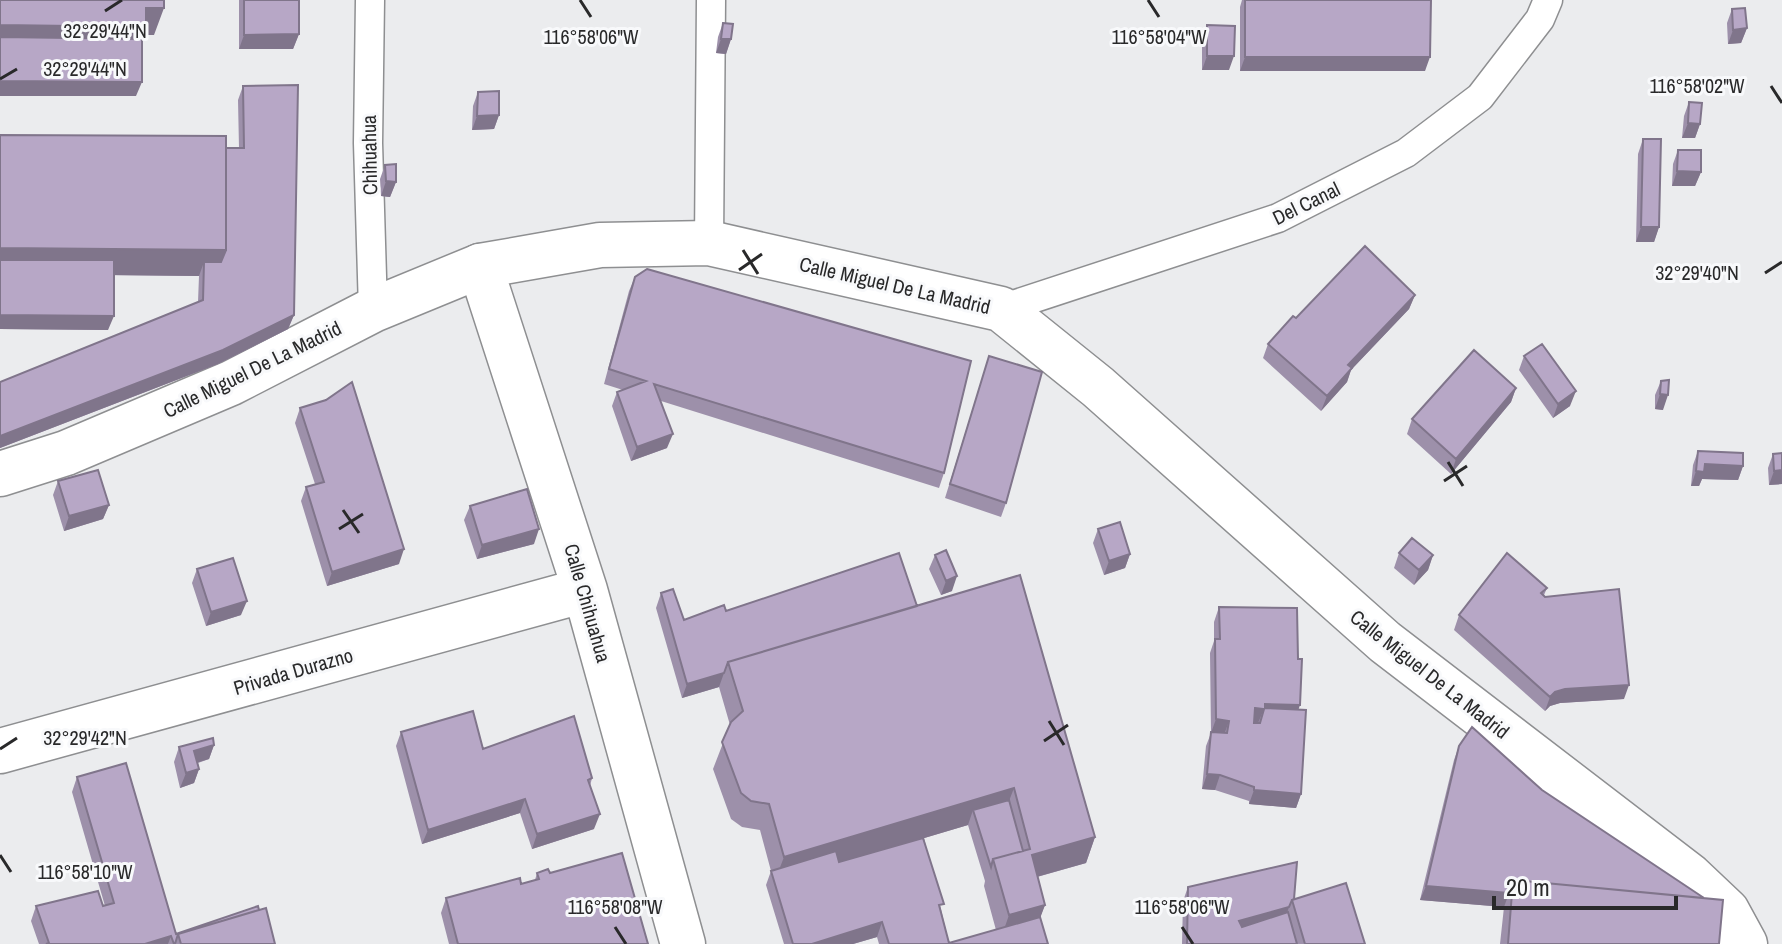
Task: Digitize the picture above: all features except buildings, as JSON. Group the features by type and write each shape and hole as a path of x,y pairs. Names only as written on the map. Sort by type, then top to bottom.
{"street":[{"name":"Calle Miguel De La Madrid","path":"0,474 66,453 231,383 373,310 480,266 600,245 709,243 1001,309 1098,387 1385,642 1690,876 1727,911 1745,944"},
{"name":"Calle Chihuahua","path":"480,266 585,590 683,944"},
{"name":"Privada Durazno","path":"0,751 585,590"}],"lane":[{"name":"Chihuahua","path":"370,0 368,143 373,310"},
{"path":"709,243 711,0"},
{"name":"Del Canal","path":"1001,309 1278,218 1406,153 1480,97 1540,19 1548,0"}]}
